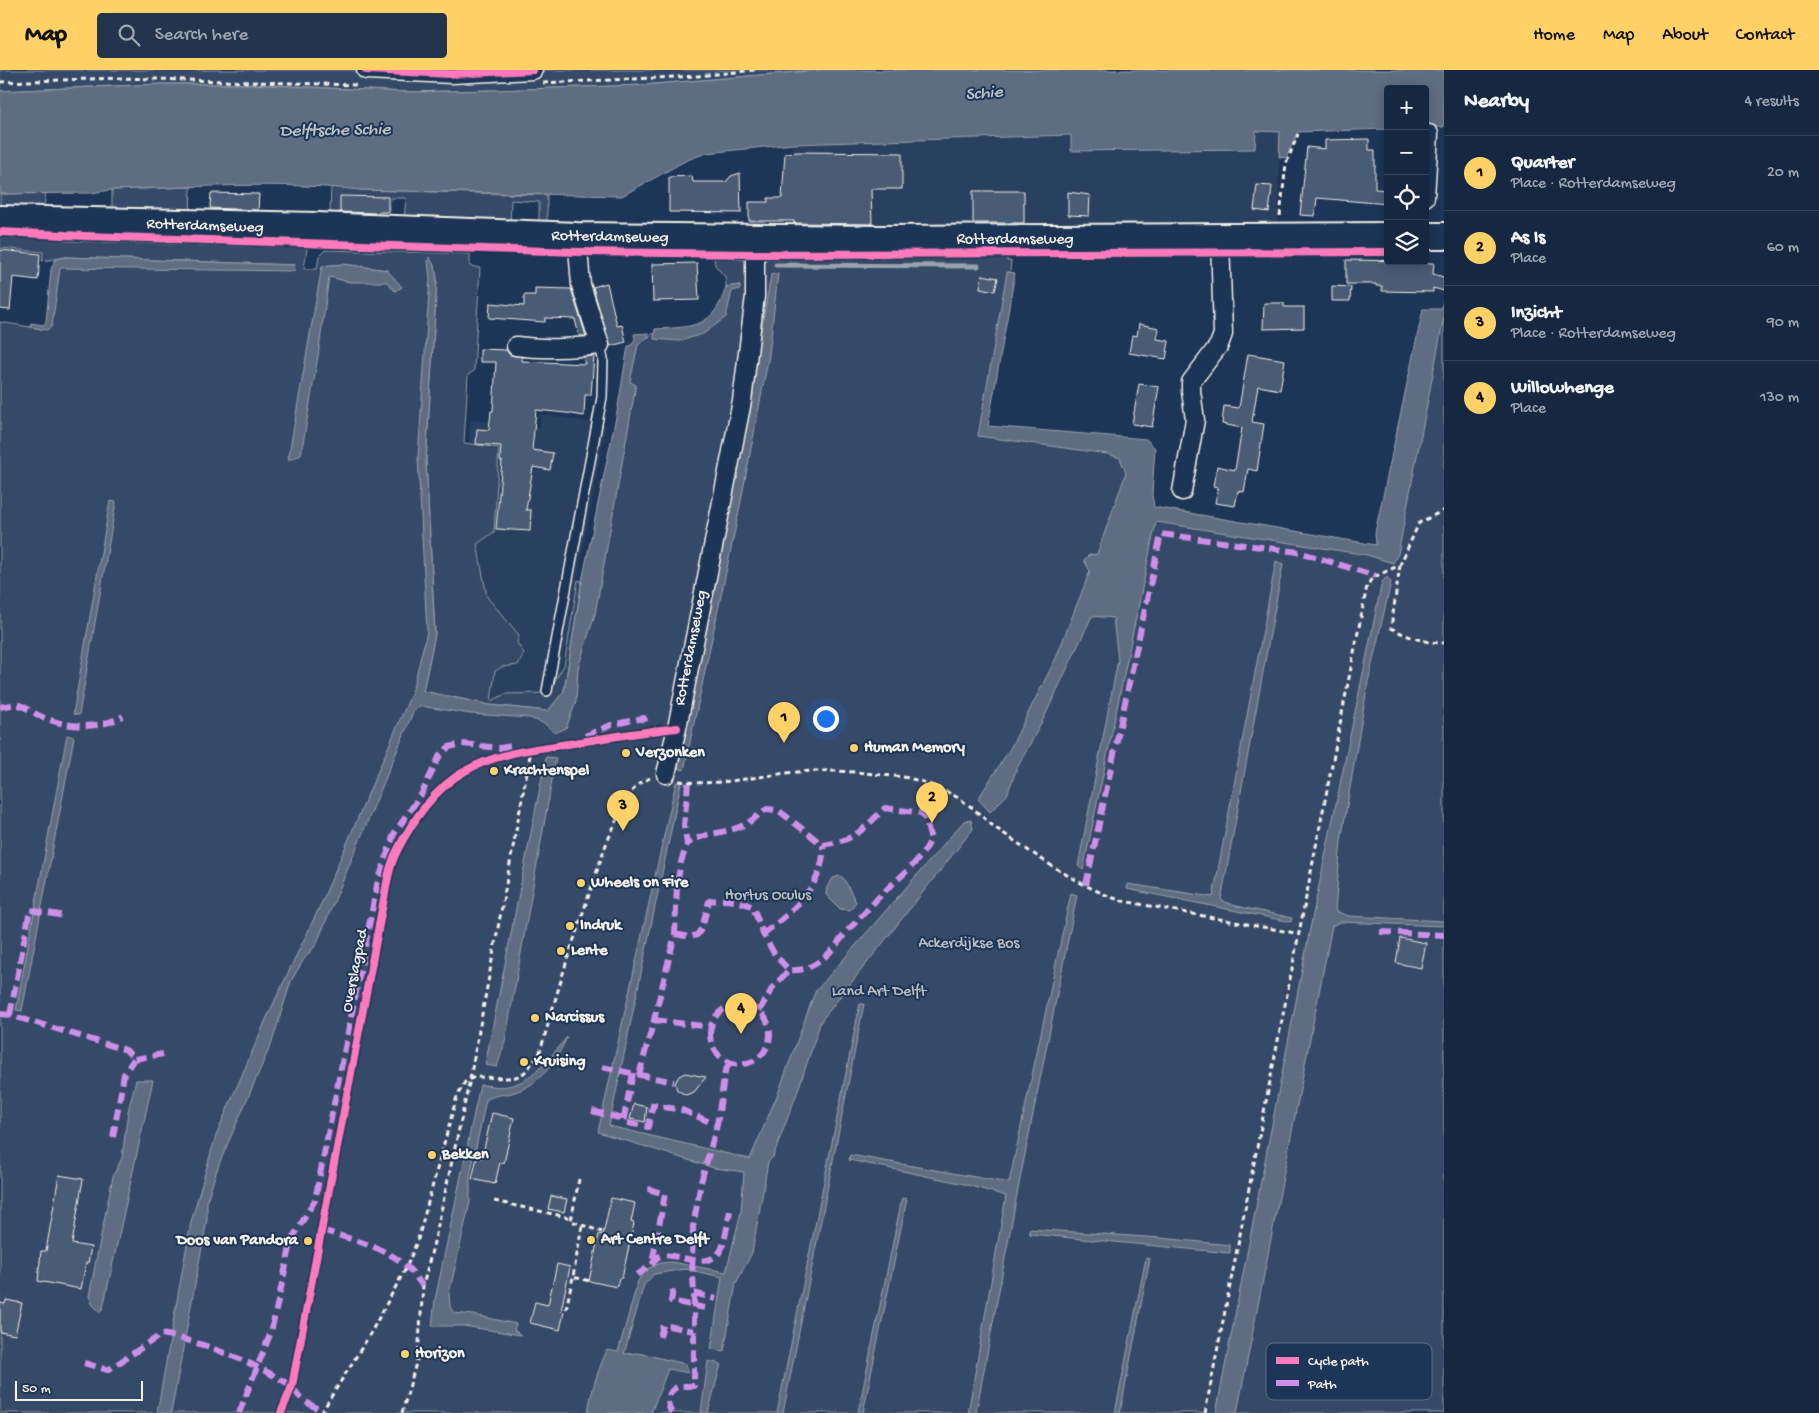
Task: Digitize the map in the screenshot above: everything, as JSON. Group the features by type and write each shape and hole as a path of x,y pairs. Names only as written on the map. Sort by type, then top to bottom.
{"street":[{"path":"366,70 452,72 533,70"},
{"name":"Rotterdamseweg","path":"0,219 318,226 577,236 878,239 1384,236"},
{"path":"516,346 569,349 600,345 581,285 577,236"},
{"path":"1429,236 1444,236"},
{"name":"Rotterdamseweg","path":"666,774 677,728 742,401 754,305 758,238"},
{"path":"1182,491 1195,420 1190,391 1191,382 1219,346 1223,334 1220,238"}],"lane":[{"path":"547,691 602,397 603,359 600,345"}],"path":[{"path":"1277,237 1286,164 1298,134"},
{"path":"1444,510 1419,523 1400,565 1391,628 1419,640 1444,643"},
{"path":"1205,1413 1368,586 1372,578 1400,565"},
{"path":"402,1413 418,1356 423,1286 470,1079 527,750 540,748"},
{"path":"321,1413 369,1336 407,1266 418,1239 457,1096 465,1082 475,1077 516,1077 524,1073 534,1062 542,1046 567,960 605,847 620,812 630,794 640,783 655,776 666,774 678,781 701,784 736,782 774,774 829,771 854,771 912,778 935,786 955,797 1034,854 1082,884 1104,895 1123,901 1300,934"},
{"path":"579,1179 571,1221 602,1232"},
{"path":"494,1201 571,1218"},
{"path":"566,1310 582,1226"},
{"path":"573,1277 590,1281"}],"shaded area":[{"path":"1256,131 1280,132 1278,227 1020,231 791,225 793,144 1071,135 1071,151 1255,149"},
{"path":"540,414 606,425 556,698 533,703 460,697 464,528 470,420 540,427"}],"green space":[{"path":"0,70 820,70 643,85 405,92 251,84 162,84 0,91"},
{"path":"331,186 361,190 547,195 547,224 539,220 539,202 511,200 510,224 404,220 406,198 391,198 389,219 330,214"},
{"path":"191,187 190,213 112,215 112,190"},
{"path":"46,193 43,213 0,210 0,194"},
{"name":"Land Art Delft","path":"0,235 53,238 68,241 307,248 304,269 317,269 319,256 325,250 470,254 470,266 480,268 474,371 468,375 464,443 499,448 494,532 477,544 487,597 519,635 517,643 524,653 518,665 502,667 495,671 491,701 506,694 548,693 564,665 578,580 582,581 564,688 638,338 649,337 655,332 655,336 687,333 718,317 729,289 740,285 726,287 726,278 715,265 714,257 746,260 749,278 764,259 1007,257 1007,261 1011,261 1009,280 983,430 1135,453 1138,506 1389,554 1444,304 1444,1413 0,1413 0,322 42,329 47,325 60,262 295,265 66,257 42,261 43,252 0,248","holes":["429,258 435,267 437,279 426,461 435,634 423,691 490,705 548,711 564,691 558,719 418,698 430,632 421,460 433,276","343,264 387,270 389,272 322,269 323,266"]}],"water":[{"path":"820,70 1444,70 1444,127 1429,128 1429,85 1384,85 1384,129 1298,132 1286,158 1279,157 1280,132 1256,131 1255,149 1071,151 1071,135 793,144 707,153 687,160 622,196 360,190 268,185 112,190 90,193 0,194 0,91 162,84 251,84 405,92 643,85"},
{"path":"429,257 435,267 437,279 426,461 435,634 423,691 490,705 548,711 564,691 582,581 617,412 628,346 631,346 635,339 634,334 649,333 649,336 638,345 630,382 636,385 595,614 578,668 576,702 566,728 555,733 545,724 530,718 471,714 420,706 414,710 316,945 304,959 291,981 272,1042 219,1164 207,1200 207,1220 171,1413 157,1413 191,1222 216,1135 268,1015 320,906 412,692 427,632 418,458 430,278"},
{"path":"60,258 295,265 294,271 60,268 52,326 47,330 30,327 31,323 43,325 46,322 51,269 55,260"},
{"path":"343,264 387,270 402,287 395,291 387,282 350,282 329,277 301,455 288,460 322,266"},
{"path":"1007,272 1015,273 988,426 1146,439 1155,448 1152,494 1154,507 1376,545 1375,533 1423,309 1441,309 1444,297 1444,317 1398,554 1393,563 1367,555 1156,522 1083,870 1078,866 1118,660 1113,618 1092,616 1042,722 1017,768 1007,795 990,812 978,799 1011,747 1056,658 1090,571 1084,560 1089,555 1097,554 1126,473 1120,458 1108,454 978,436"},
{"path":"778,273 769,355 739,511 684,770 678,768 718,571 771,275"},
{"path":"740,285 740,289 732,291 726,317 703,334 679,341 654,339 655,329 691,326 708,318 715,311 726,287"},
{"path":"110,501 116,502 79,715 73,714"},
{"path":"1276,561 1283,564 1221,900 1232,905 1292,918 1291,922 1127,889 1128,884 1213,897"},
{"path":"1387,577 1391,582 1368,682 1341,841 1335,911 1349,916 1444,921 1444,926 1340,922 1332,926 1237,1413 1216,1413 1310,929 1382,582"},
{"path":"67,735 74,737 22,1011 16,1010"},
{"path":"546,757 556,758 505,1042 497,1067 485,1065"},
{"path":"676,782 681,783 609,1126 750,1159 779,1091 815,992 964,821 971,820 973,829 821,1021 773,1157 768,1162 752,1253 736,1283 724,1351 711,1349 722,1277 685,1269 654,1274 644,1285 624,1354 638,1353 686,1364 689,1373 668,1369 651,1413 588,1413 593,1388 607,1350 618,1352 638,1281 647,1269 661,1263 671,1262 726,1272 741,1212 744,1172 714,1168 598,1132"},
{"path":"840,876 844,879 856,902 850,910 840,909 826,895 827,887 833,878"},
{"path":"1071,893 1077,895 1018,1189 976,1413 968,1413 1006,1196 960,1183 849,1160 850,1155 1009,1183"},
{"path":"860,1004 864,1004 783,1413 777,1413"},
{"path":"567,1037 553,1062 533,1083 515,1092 494,1096 486,1100 470,1176 470,1202 449,1294 450,1307 454,1313 474,1315 516,1324 514,1330 521,1335 463,1326 432,1326 435,1300 480,1085 505,1087 526,1079 548,1060"},
{"path":"136,1080 153,1080 103,1308 100,1312 92,1304 89,1296 113,1176 122,1158 128,1111"},
{"path":"902,1198 907,1199 863,1413 858,1413"},
{"path":"1029,1229 1161,1238 1230,1245 1230,1253 1030,1234"},
{"path":"1146,1258 1150,1259 1120,1413 1115,1413"},
{"path":"708,1361 721,1364 708,1413 701,1413"}],"building":[{"path":"1369,139 1369,150 1375,150 1375,189 1384,190 1384,204 1317,198 1315,216 1300,215 1307,147 1325,149 1325,140"},
{"path":"785,153 902,153 902,189 871,189 872,224 749,221 749,202 768,202 768,198 782,198"},
{"path":"740,173 741,213 669,212 669,177 692,176 693,182 726,182 731,176"},
{"path":"1257,185 1272,186 1269,212 1254,210"},
{"path":"973,191 1024,191 1024,223 973,223"},
{"path":"1068,192 1090,195 1089,216 1068,215"},
{"path":"211,193 259,194 258,210 210,208"},
{"path":"340,196 388,197 388,212 340,212"},
{"path":"0,250 40,254 38,280 13,277 10,310 0,309"},
{"path":"1346,260 1384,260 1384,265 1429,265 1429,263 1434,263 1433,274 1444,277 1444,291 1433,288 1433,292 1382,291 1382,286 1376,286 1376,284 1346,284"},
{"path":"697,263 699,300 653,301 652,264"},
{"path":"982,275 998,278 995,291 980,288"},
{"path":"607,283 617,326 622,325 626,342 610,346 593,287"},
{"path":"1332,286 1351,287 1350,301 1332,301"},
{"path":"535,288 571,289 586,336 579,336 575,319 545,318 545,322 489,318 490,303 524,306 524,295 535,295"},
{"path":"1264,303 1284,303 1284,307 1304,307 1304,328 1263,329"},
{"path":"1139,324 1159,328 1157,339 1169,341 1166,359 1129,353 1132,335 1137,336"},
{"path":"480,349 506,350 510,355 522,357 522,361 585,364 583,357 594,356 591,395 585,395 584,416 536,410 532,450 553,453 550,470 533,467 526,510 531,510 530,531 496,529 502,461 500,461 501,446 476,444 477,429 489,430 491,411 493,411 496,362 480,362"},
{"path":"1248,354 1285,360 1280,390 1258,386 1252,422 1264,424 1257,471 1248,469 1244,492 1238,491 1235,506 1215,503 1218,487 1213,486 1217,466 1235,470 1242,428 1222,424 1224,406 1239,408"},
{"path":"1139,384 1159,387 1152,427 1132,424"},
{"path":"1400,938 1426,943 1421,968 1396,963"},
{"path":"685,1073 706,1077 694,1092 686,1095 677,1090 675,1083 679,1076"},
{"path":"634,1104 647,1107 645,1122 630,1119"},
{"path":"492,1113 514,1118 504,1163 500,1162 495,1184 472,1179 477,1157 482,1158"},
{"path":"59,1175 83,1179 72,1244 91,1247 81,1289 38,1281 41,1251 46,1251"},
{"path":"551,1196 567,1199 564,1212 548,1209"},
{"path":"611,1198 635,1203 631,1222 634,1223 622,1278 619,1278 617,1287 589,1281 599,1234 603,1235"},
{"path":"557,1264 570,1267 561,1311 564,1312 560,1330 530,1323 535,1302 548,1305"},
{"path":"6,1300 22,1303 15,1335 0,1332 0,1303 5,1304"}],"waterway":[{"path":"776,265 978,266"}],"marked path":[{"path":"1086,885 1161,534 1299,552 1376,576"},
{"path":"0,707 19,705 50,720 82,726 103,724 123,716"},
{"path":"585,736 611,725 644,718 649,731"},
{"path":"239,1413 271,1332 292,1239 315,1200 377,885 394,834 422,793 440,755 449,747 462,744 500,748 516,745"},
{"path":"639,1075 675,934 677,884 687,844 684,826 688,783"},
{"path":"675,934 690,937 697,935 702,928 709,901 737,901 753,907 763,934 775,955 789,970 810,967 829,953 878,898 914,864 931,839 922,813 885,808 858,833 843,840 823,845 778,810 767,809 744,825 700,837 687,844"},
{"path":"763,934 785,917 813,885 819,872 823,845"},
{"path":"10,1015 30,910 65,916"},
{"path":"1380,932 1444,935"},
{"path":"759,1011 773,987 789,970"},
{"path":"740,1004 756,1009 761,1013 765,1018 770,1034 765,1050 761,1055 756,1059 740,1064 724,1059 719,1055 715,1050 710,1034 715,1018 719,1013 724,1009 740,1004"},
{"path":"0,1014 10,1015 126,1050 134,1059 163,1054"},
{"path":"654,1020 711,1027"},
{"path":"113,1137 124,1074 134,1059"},
{"path":"633,1073 623,1122 648,1127 653,1105 682,1110 717,1125 725,1071 730,1063"},
{"path":"602,1067 674,1082"},
{"path":"592,1111 623,1119"},
{"path":"672,1413 668,1405 670,1393 681,1386 694,1386 693,1227 701,1182 717,1125"},
{"path":"648,1189 665,1194 652,1263"},
{"path":"637,1275 651,1265 658,1257 664,1255 699,1261 715,1257 722,1247 730,1211"},
{"path":"322,1230 387,1253 405,1265 423,1286"},
{"path":"673,1290 671,1301 705,1308"},
{"path":"694,1293 716,1299"},
{"path":"660,1337 663,1325 694,1331"},
{"path":"84,1363 108,1370 162,1334 194,1342 245,1361 290,1385 302,1399 325,1413"}],"cycle path":[{"path":"366,70 452,74 533,70"},
{"path":"0,232 578,252 755,254 1384,252"},
{"name":"Overslagpad","path":"281,1413 292,1386 388,879 391,865 403,840 417,817 444,786 465,771 489,760 529,750 677,728"}],"place":[{"name":"Quarter","path":"784,743"},
{"name":"Human Memory","path":"854,748"},
{"name":"Verzonken","path":"626,753"},
{"name":"Krachtenspel","path":"494,771"},
{"name":"As Is","path":"932,823"},
{"name":"Inzicht","path":"623,831"},
{"name":"Wheels on Fire","path":"581,883"},
{"name":"Indruk","path":"570,926"},
{"name":"Lente","path":"561,951"},
{"name":"Narcissus","path":"535,1018"},
{"name":"Willowhenge","path":"741,1034"},
{"name":"Kruising","path":"524,1062"},
{"name":"Bekken","path":"432,1155"},
{"name":"Art Centre Delft","path":"591,1240"},
{"name":"Doos van Pandora","path":"308,1241"},
{"name":"Horizon","path":"405,1354"}],"water label":[{"name":"Schie","path":"984,94"},
{"name":"Delftsche Schie","path":"335,131"}],"park label":[{"name":"Hortus Oculus","path":"768,896"},
{"name":"Ackerdijkse Bos","path":"969,944"}]}
